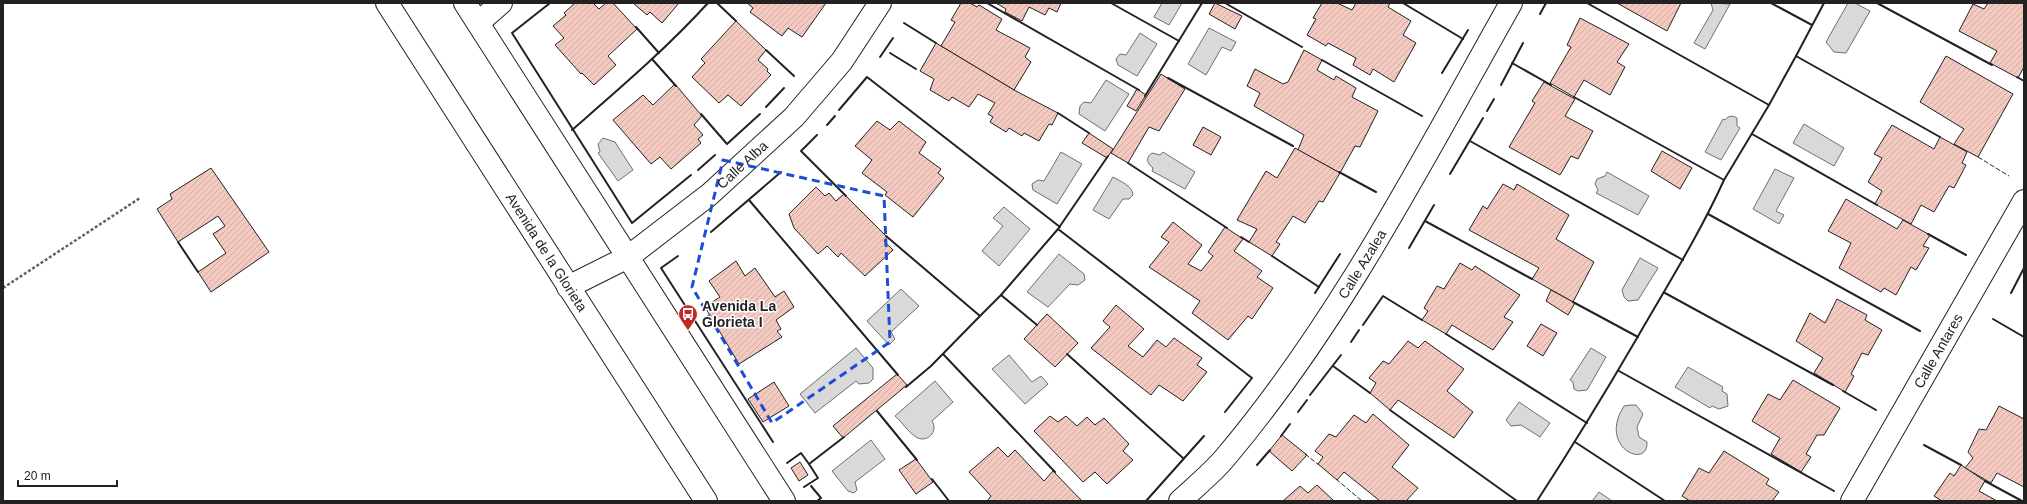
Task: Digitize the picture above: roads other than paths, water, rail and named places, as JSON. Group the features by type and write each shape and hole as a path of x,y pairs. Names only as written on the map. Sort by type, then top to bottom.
{"street":[{"name":"Avenida de la Glorieta","path":"387,3 706,501"},
{"path":"465,3 784,501"},
{"path":"478,23 502,3"},
{"name":"Calle Alba","path":"568,287 628,257 710,194 794,117 842,61 880,3"},
{"name":"Calle Azalea","path":"1180,501 1223,460 1289,376 1352,283 1511,3"},
{"name":"Calle Antares","path":"1852,501 2024,201"}],"place":[{"name":"Avenida La Glorieta I","path":"688,331"}]}
